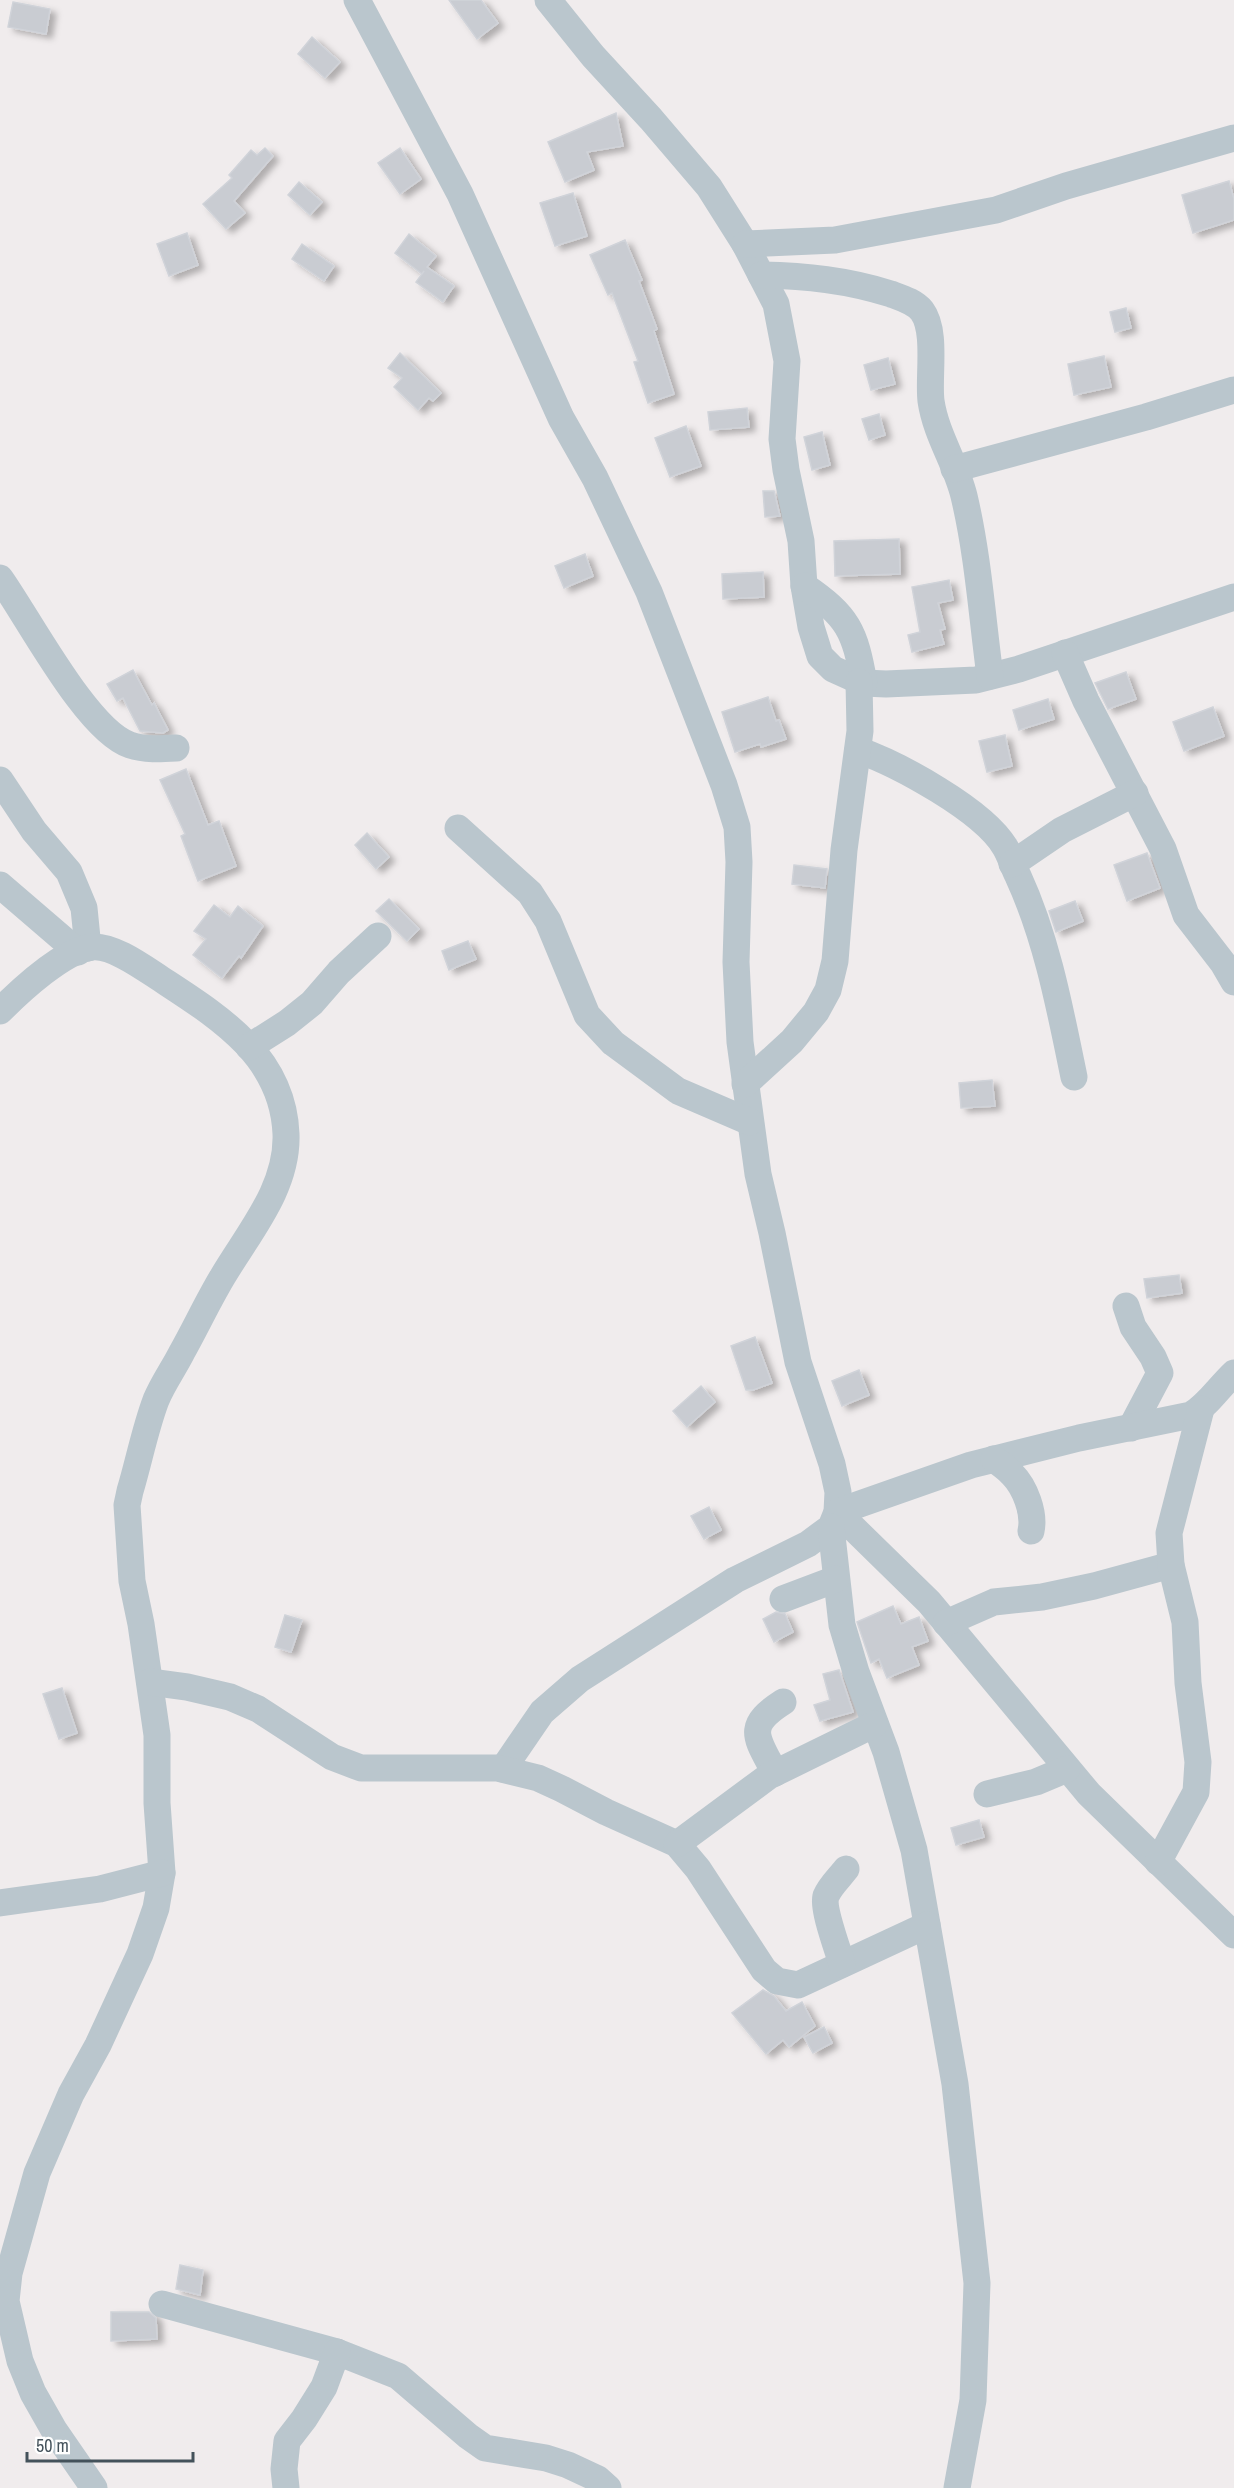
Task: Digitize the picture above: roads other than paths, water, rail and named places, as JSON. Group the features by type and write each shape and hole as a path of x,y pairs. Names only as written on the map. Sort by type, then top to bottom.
{"street":[{"path":"357,0 460,194 561,418 595,478 649,592 724,785 737,827 739,862 736,962 745,1084 758,1174 798,1362 838,1492 834,1519 836,1579 842,1625 856,1672 886,1752 914,1850 955,2084 977,2283 974,2400 957,2488"},
{"path":"548,0 593,56 709,187 745,244 776,304 787,361 782,439 801,541 804,586 811,627 820,656 833,669 861,682 922,683 976,680 1234,597"},
{"path":"745,244 835,240 996,210 1066,186 1234,138"},
{"path":"761,275 808,276 860,284 909,301 922,312 930,336 931,401 937,425 963,494 973,544 990,676"},
{"path":"954,469 1146,417 1234,390"},
{"path":"0,578 75,692 104,727 128,745 153,749 176,748"},
{"path":"745,1084 792,1041 816,1012 828,990 835,960 844,850 860,731 861,682 856,644 849,626 839,614 804,586"},
{"path":"1065,653 1086,701 1163,849 1186,915 1223,963 1234,982"},
{"path":"858,750 900,767 958,802 1004,845 1040,933 1074,1077"},
{"path":"0,780 34,831 69,872 84,908 83,950"},
{"path":"1012,864 1062,830 1135,794"},
{"path":"458,828 530,893 548,921 587,1015 613,1043 678,1091 750,1122"},
{"path":"0,885 83,950"},
{"path":"249,1047 312,1004 339,972 378,936"},
{"path":"0,1011 50,968 83,950 94,947 128,957 217,1016 238,1033 274,1082 283,1108 286,1157 260,1220 223,1276 157,1399 130,1491 127,1505 132,1581 157,1736 157,1803 162,1873 156,1908 140,1954 98,2045 71,2094 37,2173 20,2226 3,2298 21,2361 33,2393 54,2430 94,2488"},
{"path":"1126,1306 1133,1327 1159,1366 1160,1373 1131,1428"},
{"path":"503,1769 542,1712 580,1679 735,1580 808,1544 834,1519 993,1459 1163,1419 1183,1418 1201,1409 1234,1373"},
{"path":"1158,1862 1196,1792 1197,1777 1185,1622 1171,1565 1171,1523 1201,1409"},
{"path":"993,1459 1013,1474 1026,1497 1034,1519 1031,1531"},
{"path":"834,1519 929,1602 1089,1794 1234,1935"},
{"path":"946,1623 994,1602 1042,1597 1094,1586 1171,1565"},
{"path":"783,1599 836,1579"},
{"path":"150,1683 187,1687 230,1697 258,1709 332,1758 361,1768 503,1769 538,1778 676,1844 704,1878 764,1970 777,1981 798,1985 927,1925"},
{"path":"775,1773 757,1730 763,1716 783,1702"},
{"path":"676,1844 775,1773 875,1724"},
{"path":"987,1794 1036,1782 1067,1769"},
{"path":"842,1964 825,1902 827,1894 846,1869"},
{"path":"0,1903 100,1889 162,1873"},
{"path":"162,2304 336,2352 398,2376 485,2448 546,2458 568,2465 598,2479 608,2488"},
{"path":"286,2488 284,2469 286,2441 304,2419 324,2387 336,2352"}]}
